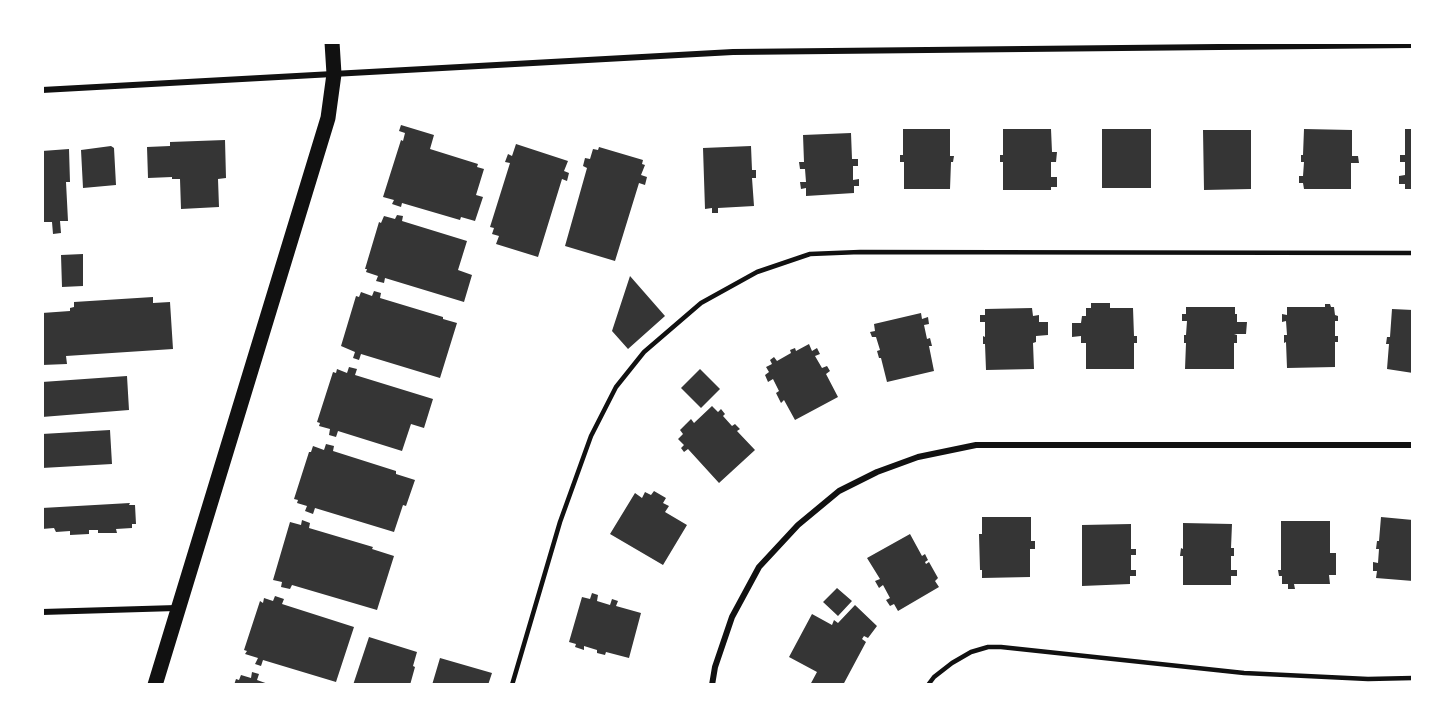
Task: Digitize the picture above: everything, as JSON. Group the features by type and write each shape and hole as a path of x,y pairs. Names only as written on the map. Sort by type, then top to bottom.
{"main road":[{"path":"155,685 328,118 334,74 332,42"}],"street":[{"path":"733,42 733,52"},
{"path":"42,90 733,52 1413,45"},
{"path":"712,685 715,667 732,617 759,567 798,525 839,490 877,472 908,461 976,445 1413,446"},
{"path":"42,612 179,608"}],"lane":[{"path":"512,685 560,522 591,436 616,387 644,352 701,303 757,272 810,254 860,252 1413,252"},
{"path":"928,685 943,670 971,652 1001,646 1244,673 1368,679 1413,678"}],"building":[{"path":"401,125 434,135 430,149 478,164 477,167 484,169 476,195 483,197 475,221 461,217 460,220 402,203 401,207 392,204 394,200 383,197 405,133 399,131"},
{"path":"903,129 950,129 950,156 954,156 951,162 950,189 904,189 904,162 900,162 900,155 903,155"},
{"path":"1003,129 1051,129 1052,152 1057,152 1056,162 1051,162 1051,177 1057,177 1057,187 1051,187 1051,190 1003,190 1003,162 1000,162 1000,155 1003,155"},
{"path":"1102,129 1151,129 1151,188 1102,188"},
{"path":"1304,129 1352,130 1352,156 1358,156 1359,163 1351,163 1351,189 1304,189 1303,183 1299,183 1299,176 1303,176 1304,162 1301,162 1301,155 1303,155"},
{"path":"1405,129 1413,129 1413,189 1405,189 1405,184 1399,184 1399,176 1405,175 1405,162 1400,162 1400,155 1405,155"},
{"path":"1203,130 1251,130 1251,189 1204,190"},
{"path":"851,133 852,159 858,159 858,166 853,166 853,180 859,179 859,186 854,186 854,193 806,196 806,188 801,189 800,182 806,182 805,169 800,169 799,162 804,162 803,135"},
{"path":"225,140 226,178 218,179 219,207 181,209 180,179 148,178 147,147 170,146 170,142"},
{"path":"516,144 568,161 564,171 569,173 567,181 562,179 538,257 496,244 499,236 492,234 494,228 490,227 510,163 505,162 508,154 512,156"},
{"path":"111,146 114,148 116,185 83,188 81,150"},
{"path":"751,146 752,170 756,170 756,178 752,178 754,206 718,208 718,213 712,213 712,208 705,209 703,148"},
{"path":"599,147 643,160 642,164 645,165 641,175 647,177 645,185 639,183 615,261 565,246 587,168 583,166 585,158 590,159 593,149 598,150"},
{"path":"69,149 70,182 66,182 68,221 60,221 61,233 53,234 52,222 42,222 42,151"},
{"path":"397,215 403,216 402,221 467,241 458,270 472,275 464,302 385,278 384,283 376,281 378,276 366,272 379,222 381,223 384,216 395,219"},
{"path":"83,254 83,286 62,287 61,255"},
{"path":"630,276 665,316 628,349 612,331"},
{"path":"374,291 381,293 380,298 457,323 440,378 361,354 359,360 353,358 355,352 341,346 356,296 359,297 361,292 372,296"},
{"path":"153,297 153,303 170,302 173,349 66,356 67,364 42,365 42,313 70,311 70,308 74,307 74,302"},
{"path":"1091,303 1110,303 1110,308 1133,308 1134,336 1137,336 1137,343 1134,343 1134,369 1086,369 1086,343 1081,343 1081,336 1072,337 1072,323 1081,323 1082,316 1086,316 1086,308 1091,308"},
{"path":"1325,304 1334,307 1335,315 1338,316 1338,321 1335,321 1335,336 1338,336 1338,342 1335,342 1335,367 1287,368 1286,342 1284,343 1284,335 1287,335 1286,321 1282,322 1282,314 1287,315 1287,307 1325,307"},
{"path":"1186,307 1235,307 1237,322 1247,322 1246,334 1234,334 1237,335 1237,343 1234,343 1234,369 1185,369 1184,335 1186,335 1187,321 1182,321 1182,314 1186,314"},
{"path":"1032,308 1033,316 1039,315 1039,322 1048,322 1048,335 1036,336 1036,342 1033,343 1034,369 986,370 985,344 983,344 985,322 980,322 980,315 985,315 985,309"},
{"path":"1392,309 1413,310 1413,373 1387,369 1389,344 1386,344 1387,337 1390,337"},
{"path":"921,313 922,319 928,317 929,324 924,325 927,339 930,338 932,346 929,346 934,371 887,382 877,351 880,350 876,337 872,337 870,332 875,331 874,324"},
{"path":"809,344 812,351 817,348 820,354 815,356 822,368 827,366 830,371 826,374 838,397 795,420 784,400 781,403 776,393 779,391 773,379 768,382 765,375 769,372 766,367 772,364 770,360 774,357 777,361 791,353 790,350 795,348 796,351"},
{"path":"349,367 357,369 355,375 433,399 424,428 411,424 402,451 338,431 336,437 329,435 330,429 319,426 320,423 317,422 333,372 336,373 337,369 347,373"},
{"path":"700,369 720,389 701,408 681,388"},
{"path":"127,376 129,410 42,417 42,382"},
{"path":"712,406 718,412 721,409 725,414 723,416 732,426 735,424 740,429 737,431 755,450 719,483 688,449 684,452 681,448 684,445 678,439 683,434 680,430 691,419 694,423"},
{"path":"110,430 112,464 42,468 42,434"},
{"path":"326,444 334,446 333,451 396,471 396,474 415,480 394,532 315,508 313,514 305,511 307,506 297,503 298,500 294,499 309,452 313,446 324,450"},
{"path":"654,491 666,498 663,503 669,506 665,512 687,525 663,565 610,534 635,493 642,498 645,492 651,495"},
{"path":"130,503 129,505 135,505 136,524 132,524 132,528 116,529 117,533 98,533 98,530 89,530 89,534 70,535 70,531 56,532 54,528 42,529 42,508"},
{"path":"982,517 1031,517 1031,541 1035,541 1035,549 1030,549 1030,577 982,578 979,534 982,534"},
{"path":"1381,517 1413,520 1413,581 1376,578 1377,571 1373,571 1373,562 1378,563 1379,549 1376,549"},
{"path":"302,520 310,523 309,528 373,547 372,549 394,556 377,610 292,585 290,589 281,587 282,582 273,580 290,522 301,525"},
{"path":"1281,521 1330,521 1330,553 1336,553 1336,575 1329,575 1330,584 1294,584 1295,589 1288,589 1288,584 1282,584 1282,576 1279,576 1278,570 1281,570"},
{"path":"1183,523 1232,524 1231,548 1234,548 1234,556 1231,556 1231,570 1237,570 1237,576 1231,576 1231,585 1183,585 1183,556 1180,556 1181,548 1183,549"},
{"path":"1131,524 1131,549 1136,549 1136,555 1131,555 1131,570 1136,570 1136,576 1130,576 1130,584 1082,586 1082,525"},
{"path":"910,534 922,556 925,554 928,560 925,562 926,564 929,562 938,578 935,581 939,587 898,611 894,604 890,606 886,600 890,598 883,585 879,588 875,581 880,579 867,558"},
{"path":"837,588 852,601 838,616 823,602"},
{"path":"592,593 598,595 597,601 610,605 612,599 618,601 616,606 641,613 629,658 606,652 605,655 597,653 597,650 584,646 584,650 569,642 582,597 590,599"},
{"path":"275,596 284,599 282,604 354,627 336,682 263,660 261,666 255,664 258,658 245,654 247,651 244,650 260,601 263,603 264,598 273,601"},
{"path":"855,605 877,626 868,638 864,636 862,639 866,642 843,685 810,685 817,672 789,657 812,614 832,625 834,620 838,623"},
{"path":"369,637 417,652 410,685 353,685"},
{"path":"440,658 492,673 488,685 432,685"},
{"path":"252,672 259,674 257,680 271,685 234,685 236,679 239,680 241,675 251,678"}]}
